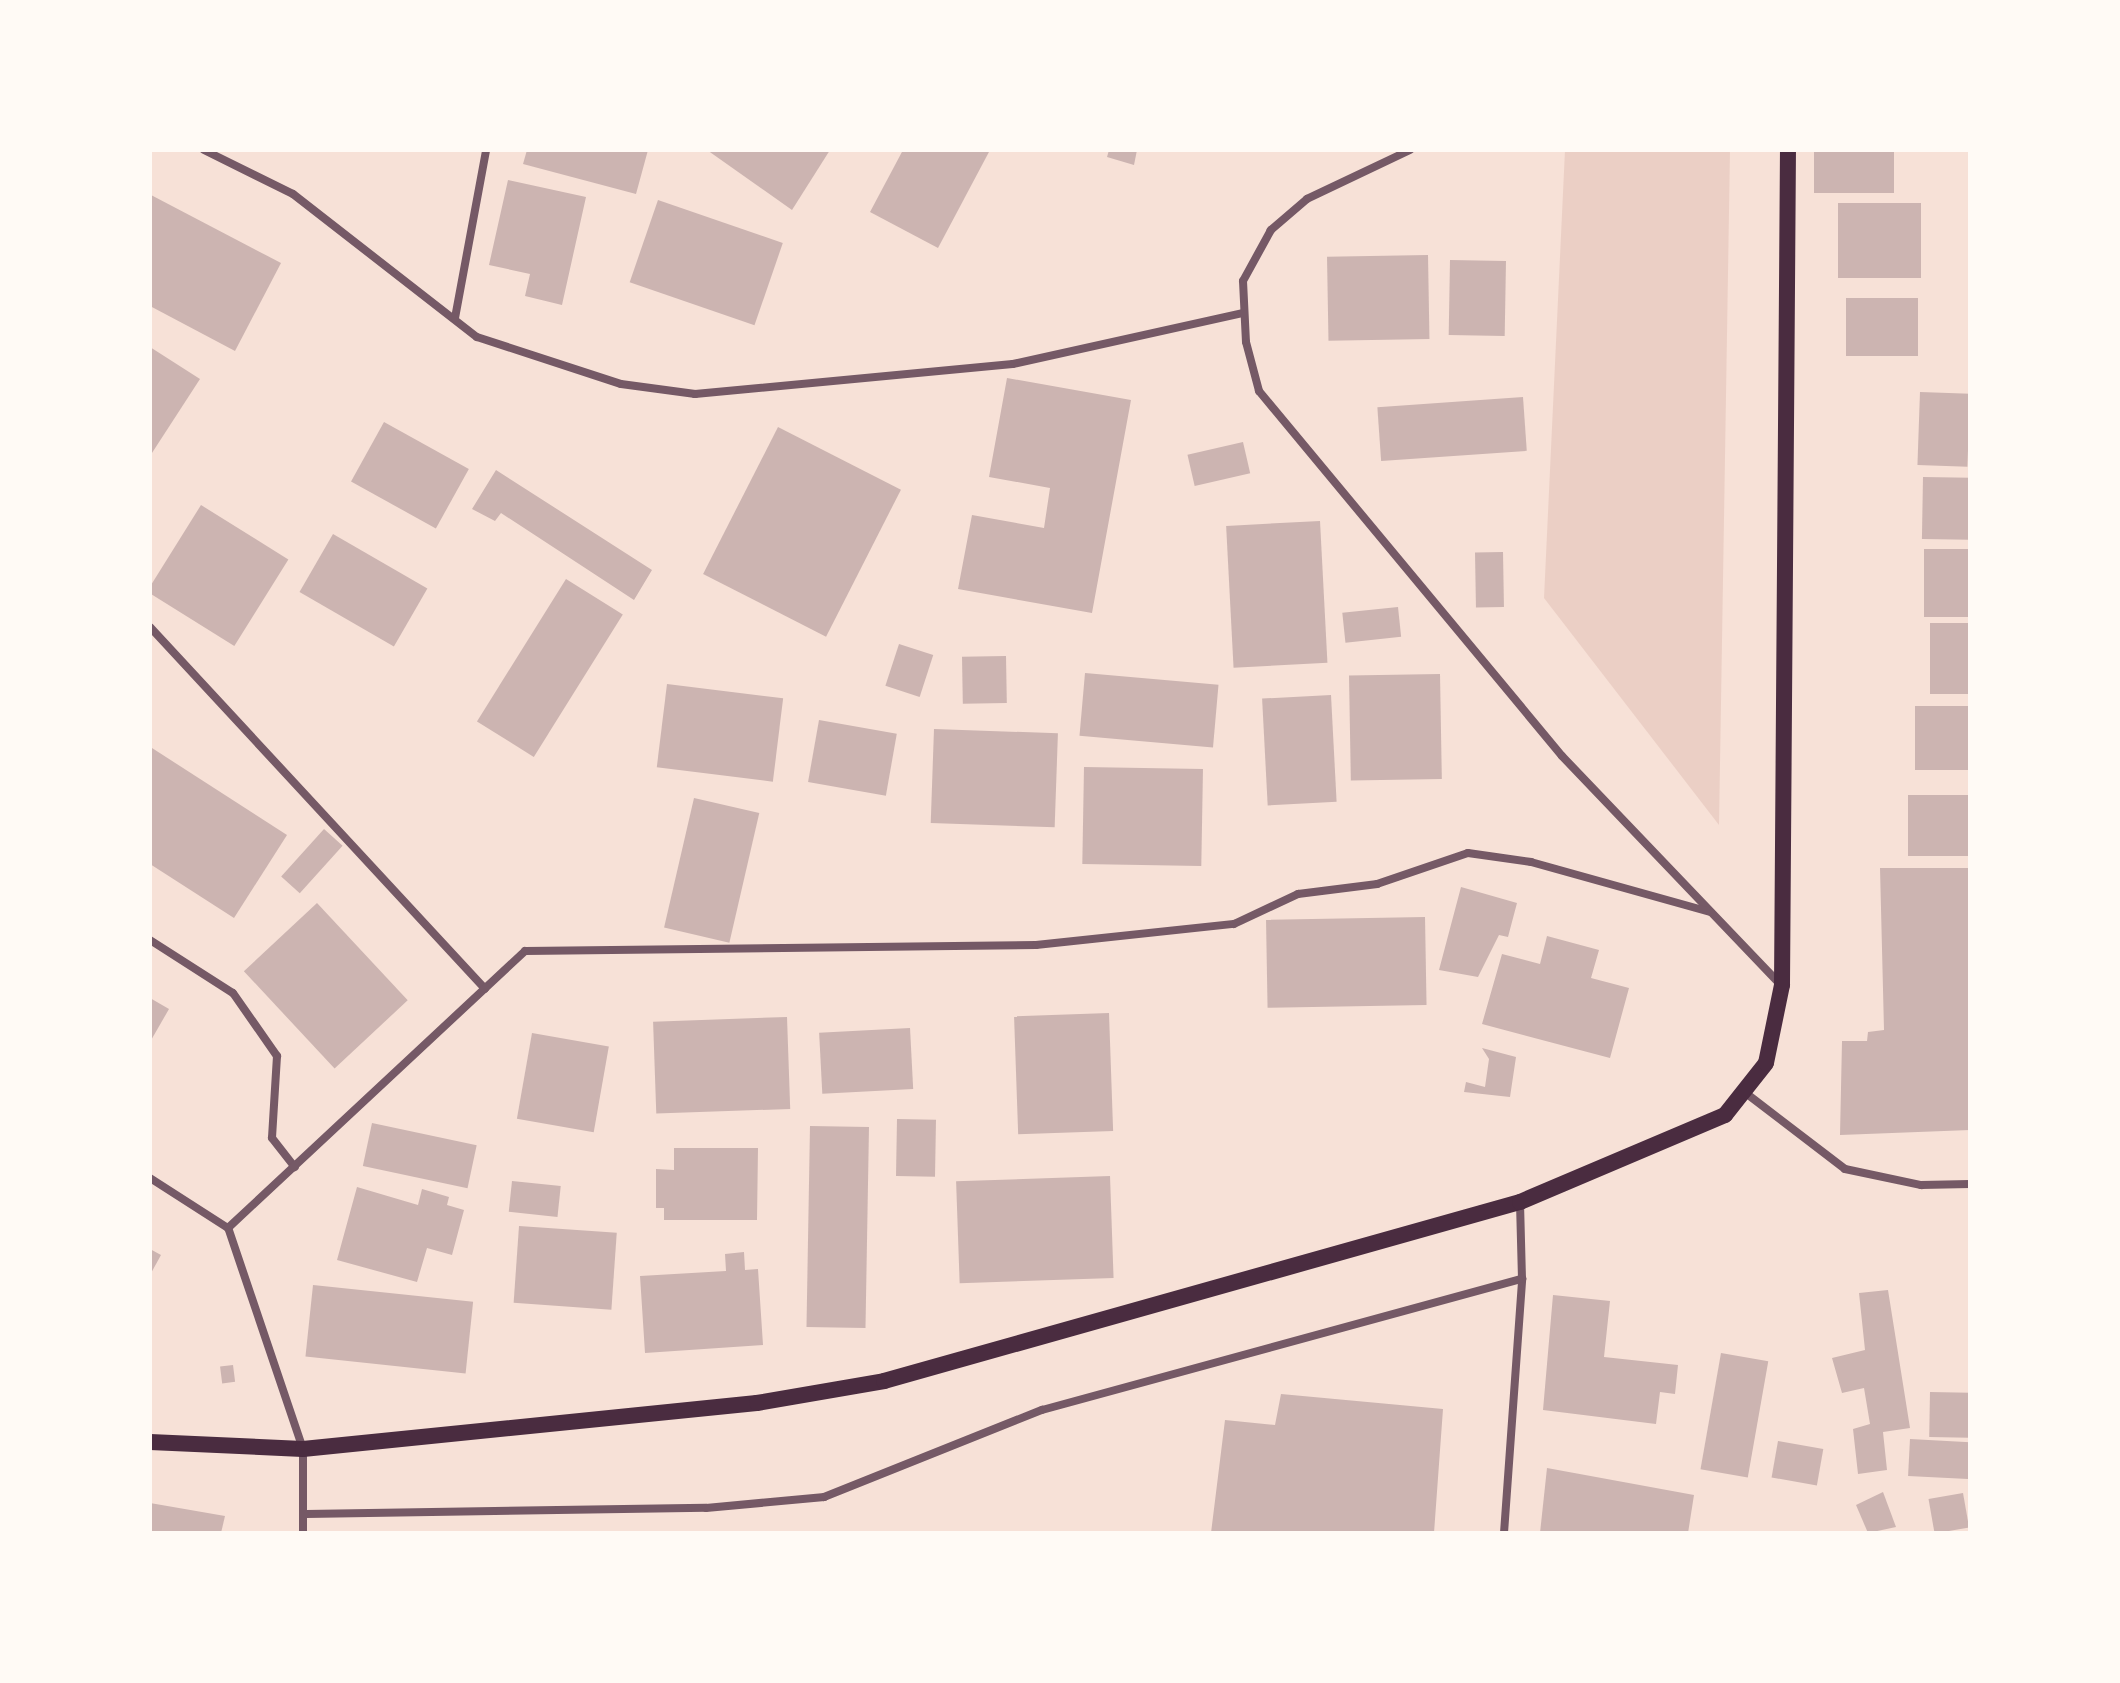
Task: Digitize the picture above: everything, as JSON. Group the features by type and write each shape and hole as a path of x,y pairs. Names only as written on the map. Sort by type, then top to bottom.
{"main road":[{"path":"150,1442 303,1449 757,1403 884,1381 1520,1202 1694,1134 1747,1094 1770,1052 1782,985 1788,150"}],"street":[{"path":"204,150 293,194 477,337 621,384 695,394 1013,364 1243,313"},
{"path":"455,318 486,150"},
{"path":"1410,150 1307,199 1271,230 1243,281 1243,313 1259,391 1562,756 1782,985"},
{"path":"150,627 485,989"},
{"path":"228,1228 525,951 1036,945 1234,924 1298,894 1377,884 1468,853 1531,862 1710,912"},
{"path":"150,940 233,993 277,1056 272,1138 295,1167"},
{"path":"1747,1094 1845,1169 1921,1185 1970,1184"},
{"path":"150,1178 228,1228 303,1449 306,1514 303,1533"},
{"path":"1504,1533 1522,1279 1520,1202"},
{"path":"306,1514 706,1508 824,1497 1042,1410 1522,1279"}],"shaded area":[{"path":"1565,150 1730,150 1719,825 1544,598"}],"building":[{"path":"527,150 648,150 636,194 523,164"},
{"path":"707,150 830,150 792,210"},
{"path":"903,150 990,150 938,248 870,212"},
{"path":"1109,150 1137,150 1134,165 1107,157"},
{"path":"1814,150 1894,150 1894,193 1814,193"},
{"path":"508,180 586,197 562,305 525,296 530,274 489,265"},
{"path":"151,195 281,263 235,351 150,306"},
{"path":"658,200 783,243 754,325 630,282"},
{"path":"1838,203 1921,203 1921,278 1838,278"},
{"path":"1428,255 1429,339 1328,341 1327,257"},
{"path":"1450,260 1506,261 1505,336 1449,335"},
{"path":"1846,298 1918,298 1918,356 1846,356"},
{"path":"150,347 200,379 150,456"},
{"path":"1007,378 1131,400 1092,613 958,589 972,515 1044,528 1050,488 989,477"},
{"path":"1920,392 1970,394 1967,467 1917,465"},
{"path":"1523,397 1527,451 1381,461 1377,407"},
{"path":"384,422 469,469 436,529 351,481"},
{"path":"778,427 901,490 826,637 703,574"},
{"path":"1243,442 1250,473 1195,486 1187,455"},
{"path":"496,470 652,570 634,600 501,513 495,521 472,509"},
{"path":"1923,477 1970,478 1969,540 1922,539"},
{"path":"201,505 288,560 234,646 150,593 150,587"},
{"path":"1320,521 1327,663 1234,668 1226,526"},
{"path":"333,534 427,588 394,647 300,592"},
{"path":"1924,549 1970,549 1970,617 1924,617"},
{"path":"1475,552 1503,552 1504,607 1476,607"},
{"path":"566,579 623,615 534,757 477,721"},
{"path":"1398,607 1401,637 1345,643 1342,613"},
{"path":"1930,623 1970,623 1970,694 1930,694"},
{"path":"899,644 933,655 920,697 885,686"},
{"path":"1006,656 1007,703 963,704 962,657"},
{"path":"1085,673 1218,685 1213,747 1080,736"},
{"path":"1440,674 1442,779 1351,781 1349,676"},
{"path":"667,684 783,698 773,782 657,767"},
{"path":"1331,695 1337,802 1268,805 1262,699"},
{"path":"1915,706 1970,706 1970,770 1915,770"},
{"path":"819,720 897,734 886,796 808,782"},
{"path":"934,729 1058,733 1055,827 931,823"},
{"path":"152,748 287,835 234,918 150,864"},
{"path":"1084,767 1203,769 1201,866 1082,864"},
{"path":"1908,795 1970,795 1970,856 1908,856"},
{"path":"694,798 759,813 729,943 664,928"},
{"path":"324,829 343,846 300,893 281,877"},
{"path":"1880,868 1970,868 1970,1130 1840,1135 1842,1041 1867,1041 1868,1032 1884,1030"},
{"path":"1461,887 1517,903 1508,937 1499,935 1478,977 1439,970"},
{"path":"317,903 408,1000 335,1068 244,971"},
{"path":"1425,917 1427,1005 1268,1008 1266,920"},
{"path":"1547,936 1599,950 1591,978 1629,988 1610,1058 1482,1024 1502,954 1540,964"},
{"path":"150,998 169,1009 150,1042"},
{"path":"1109,1013 1113,1131 1018,1134 1014,1016"},
{"path":"787,1017 790,1109 656,1114 653,1022"},
{"path":"910,1028 913,1089 822,1094 819,1033"},
{"path":"532,1033 609,1047 594,1132 517,1119"},
{"path":"1482,1048 1516,1057 1510,1097 1464,1092 1466,1082 1485,1087 1489,1059"},
{"path":"897,1119 936,1120 935,1177 896,1176"},
{"path":"372,1123 477,1145 468,1188 363,1166"},
{"path":"810,1126 869,1127 865,1328 806,1327"},
{"path":"674,1148 758,1148 757,1220 664,1220 664,1208 656,1208 656,1169 674,1170"},
{"path":"1110,1176 1114,1278 960,1283 956,1181"},
{"path":"512,1181 561,1186 557,1217 509,1212"},
{"path":"357,1187 418,1205 422,1189 449,1197 447,1205 464,1210 452,1255 427,1248 417,1282 337,1260"},
{"path":"519,1226 617,1233 611,1310 514,1303"},
{"path":"150,1249 161,1255 150,1275"},
{"path":"744,1252 745,1270 758,1269 763,1345 645,1353 640,1276 726,1271 725,1254"},
{"path":"313,1285 473,1302 466,1373 305,1357"},
{"path":"1888,1290 1910,1428 1883,1432 1887,1470 1858,1474 1853,1429 1870,1424 1864,1388 1842,1393 1832,1358 1865,1350 1859,1293"},
{"path":"1553,1295 1610,1301 1604,1357 1678,1365 1675,1394 1660,1392 1656,1424 1543,1410"},
{"path":"1721,1353 1768,1361 1748,1478 1701,1469"},
{"path":"233,1365 235,1382 222,1383 220,1367"},
{"path":"1930,1392 1970,1393 1969,1438 1929,1437"},
{"path":"1281,1394 1443,1409 1434,1533 1211,1533 1225,1420 1275,1425"},
{"path":"1910,1439 1970,1442 1968,1479 1908,1476"},
{"path":"1778,1441 1823,1449 1817,1485 1772,1477"},
{"path":"1547,1468 1694,1495 1688,1533 1540,1533"},
{"path":"1883,1492 1896,1527 1868,1533 1856,1505"},
{"path":"1963,1493 1969,1527 1935,1533 1929,1499"},
{"path":"150,1503 225,1516 221,1533 150,1533"}]}
